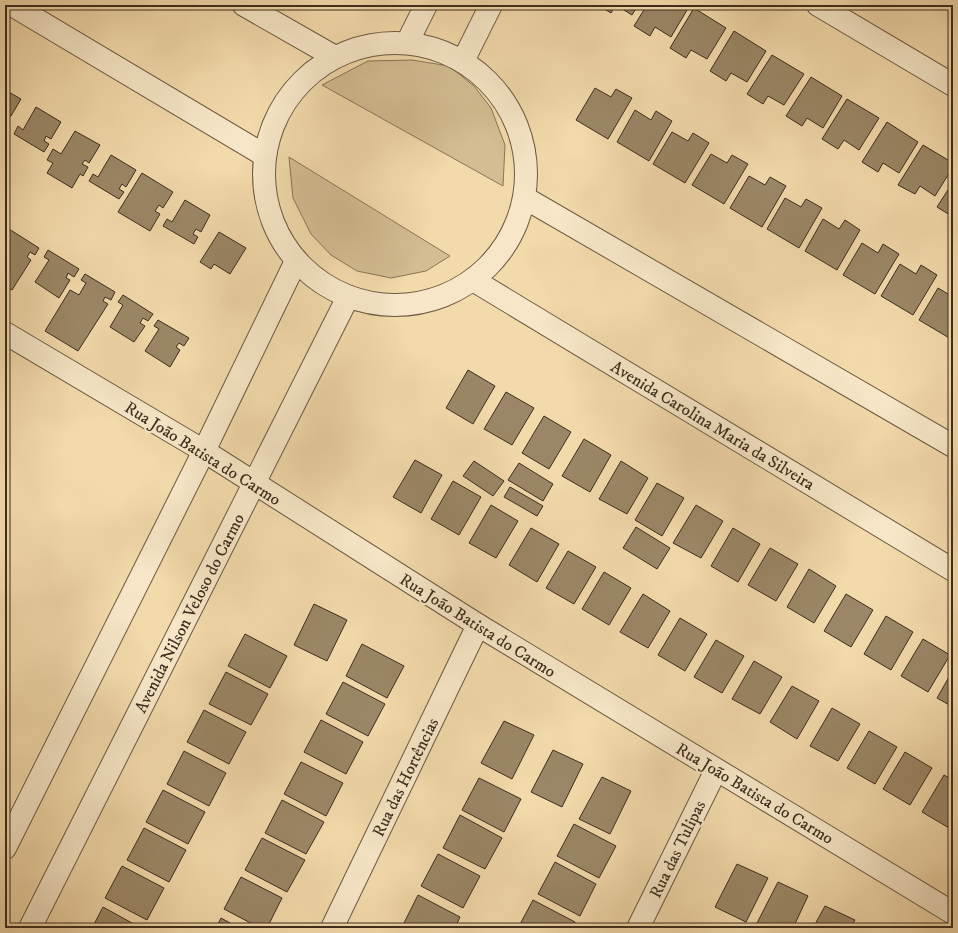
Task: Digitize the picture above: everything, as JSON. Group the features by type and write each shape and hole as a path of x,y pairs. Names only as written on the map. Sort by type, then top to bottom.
{"street":[{"path":"12,5 264,155"},
{"path":"244,5 335,57"},
{"path":"407,43 426,5"},
{"path":"463,61 491,5"},
{"path":"818,5 953,85"},
{"path":"407,43 436,49 463,61 494,87 515,120 526,159 525,198 515,230 497,258 474,280 434,300 392,306 348,297 320,282 296,260 275,229 264,193 264,155 276,115 301,82 335,57 370,45 407,43"},
{"path":"525,198 953,446"},
{"path":"5,848 204,451 296,260"},
{"name":"Avenida Carolina Maria da Silveira","path":"474,280 953,570"},
{"name":"Avenida Nilson Veloso do Carmo","path":"30,928 348,297"},
{"name":"Rua João Batista do Carmo","path":"5,333 204,451 478,626 953,914"},
{"name":"Rua das Hortências","path":"332,928 478,626"},
{"name":"Rua das Tulipas","path":"638,928 716,770"}],"shaded area":[{"path":"412,60 449,66 474,86 491,108 505,145 503,186 322,85 368,61"},
{"path":"289,157 450,256 426,271 391,278 357,271 331,255 311,234 293,198"}],"building":[{"path":"598,5 616,5 611,13"},
{"path":"616,5 638,5 632,15"},
{"path":"647,5 690,5 671,37 655,27 650,36 634,26"},
{"path":"694,8 726,28 707,59 691,50 686,58 670,48"},
{"path":"734,31 766,51 747,82 731,73 726,81 710,71"},
{"path":"772,55 804,74 784,105 768,96 763,104 747,94"},
{"path":"811,77 842,96 823,128 807,118 802,126 786,116"},
{"path":"595,88 611,97 616,89 632,98 608,139 576,120"},
{"path":"5,90 21,99 11,116 6,114 5,116"},
{"path":"847,99 879,118 859,150 844,140 838,149 822,139"},
{"path":"36,107 61,122 51,139 46,136 44,141 49,144 44,152 14,134 18,126 23,130"},
{"path":"635,110 651,120 656,111 672,121 649,161 617,142"},
{"path":"5,119 9,121 5,128"},
{"path":"887,122 918,142 899,173 883,163 878,172 862,162"},
{"path":"75,131 100,145 89,163 85,160 82,164 88,167 83,176 80,174 72,188 47,173 53,163 47,160 53,149 61,154"},
{"path":"672,132 688,141 693,133 709,143 685,183 653,164"},
{"path":"923,145 953,163 953,167 935,196 920,186 915,194 898,185"},
{"path":"711,154 727,163 732,155 748,164 724,204 692,185"},
{"path":"111,155 136,170 126,187 122,184 119,189 124,192 119,199 89,181 93,174 98,177"},
{"path":"142,173 173,192 163,208 159,205 155,211 160,214 150,231 118,212"},
{"path":"749,176 765,185 770,177 786,186 762,227 730,208"},
{"path":"953,182 953,217 937,207"},
{"path":"785,198 801,207 806,199 822,208 799,248 767,229"},
{"path":"185,200 210,215 201,232 196,229 193,234 198,237 194,244 163,226 167,219 172,222"},
{"path":"823,219 839,229 845,220 860,230 837,270 805,251"},
{"path":"9,229 39,248 35,255 30,252 27,257 31,260 12,290 5,286 5,247 10,239 5,236"},
{"path":"219,232 246,248 230,274 214,264 211,269 200,262"},
{"path":"862,243 878,253 883,244 899,254 875,294 843,275"},
{"path":"48,250 79,269 74,277 68,273 66,278 70,280 59,298 35,282 49,260 44,257"},
{"path":"900,264 916,274 921,265 937,275 913,315 881,296"},
{"path":"85,274 115,292 111,300 105,297 103,301 108,304 78,351 45,331 70,290 79,295 86,283 81,280"},
{"path":"938,288 953,297 953,336 951,339 919,320"},
{"path":"123,295 153,314 148,321 143,318 140,323 145,326 134,342 110,327 123,305 118,302"},
{"path":"158,320 189,338 184,346 179,343 176,347 180,350 170,367 145,351 159,329 154,326"},
{"path":"468,370 495,386 473,424 446,408"},
{"path":"506,392 534,408 512,445 484,429"},
{"path":"544,416 571,432 549,469 522,453"},
{"path":"584,439 611,455 590,492 562,476"},
{"path":"415,460 442,475 421,513 393,497"},
{"path":"474,461 504,481 493,496 463,476"},
{"path":"621,461 648,478 627,514 599,499"},
{"path":"519,463 553,484 543,501 508,480"},
{"path":"453,481 481,497 459,535 431,519"},
{"path":"657,483 684,498 662,536 635,520"},
{"path":"510,487 543,506 537,516 504,497"},
{"path":"491,505 518,521 496,558 469,543"},
{"path":"696,505 723,521 701,558 673,543"},
{"path":"636,527 670,548 657,569 623,548"},
{"path":"531,528 559,544 537,582 509,565"},
{"path":"733,528 760,544 738,582 711,566"},
{"path":"770,548 798,564 776,601 748,585"},
{"path":"568,551 596,567 574,604 546,588"},
{"path":"809,569 836,586 814,623 787,607"},
{"path":"604,572 631,588 609,625 582,609"},
{"path":"643,594 670,611 648,648 620,632"},
{"path":"846,594 873,610 851,647 824,631"},
{"path":"314,604 347,620 327,661 294,645"},
{"path":"886,616 913,632 891,670 864,654"},
{"path":"680,618 707,634 685,671 658,655"},
{"path":"245,634 287,656 270,688 228,666"},
{"path":"923,639 950,655 928,692 901,676"},
{"path":"716,640 744,656 722,693 694,677"},
{"path":"362,644 404,666 387,698 346,676"},
{"path":"754,661 782,677 760,714 732,699"},
{"path":"953,670 953,707 937,698"},
{"path":"226,672 268,694 251,725 209,704"},
{"path":"343,682 385,704 368,736 326,714"},
{"path":"792,686 819,701 797,739 770,722"},
{"path":"832,708 860,724 838,761 810,746"},
{"path":"204,710 246,732 229,764 187,742"},
{"path":"321,720 363,742 346,774 304,752"},
{"path":"504,721 534,735 512,779 481,763"},
{"path":"869,731 897,747 875,784 847,768"},
{"path":"553,750 583,764 562,807 531,792"},
{"path":"184,751 226,773 209,806 167,784"},
{"path":"905,752 932,768 910,805 883,789"},
{"path":"301,762 343,783 326,816 284,794"},
{"path":"944,775 953,780 953,821 949,828 922,812"},
{"path":"602,777 631,791 610,834 579,819"},
{"path":"479,778 521,799 504,832 462,810"},
{"path":"163,790 205,812 188,844 146,822"},
{"path":"282,800 324,822 306,854 265,833"},
{"path":"460,815 502,838 485,869 443,848"},
{"path":"574,824 616,846 599,878 557,856"},
{"path":"144,828 186,850 169,882 127,860"},
{"path":"262,838 305,860 287,892 245,870"},
{"path":"438,854 480,876 463,908 421,886"},
{"path":"555,862 596,884 580,916 538,894"},
{"path":"737,864 768,878 746,922 715,907"},
{"path":"122,866 164,888 147,920 105,898"},
{"path":"241,877 282,898 267,928 260,928 224,909"},
{"path":"778,882 808,896 793,928 762,928 756,925"},
{"path":"418,895 460,917 455,928 402,927"},
{"path":"533,900 575,922 572,928 518,928"},
{"path":"825,906 855,920 850,928 813,928"},
{"path":"103,907 141,928 92,928"},
{"path":"221,918 239,928 216,928"}]}
